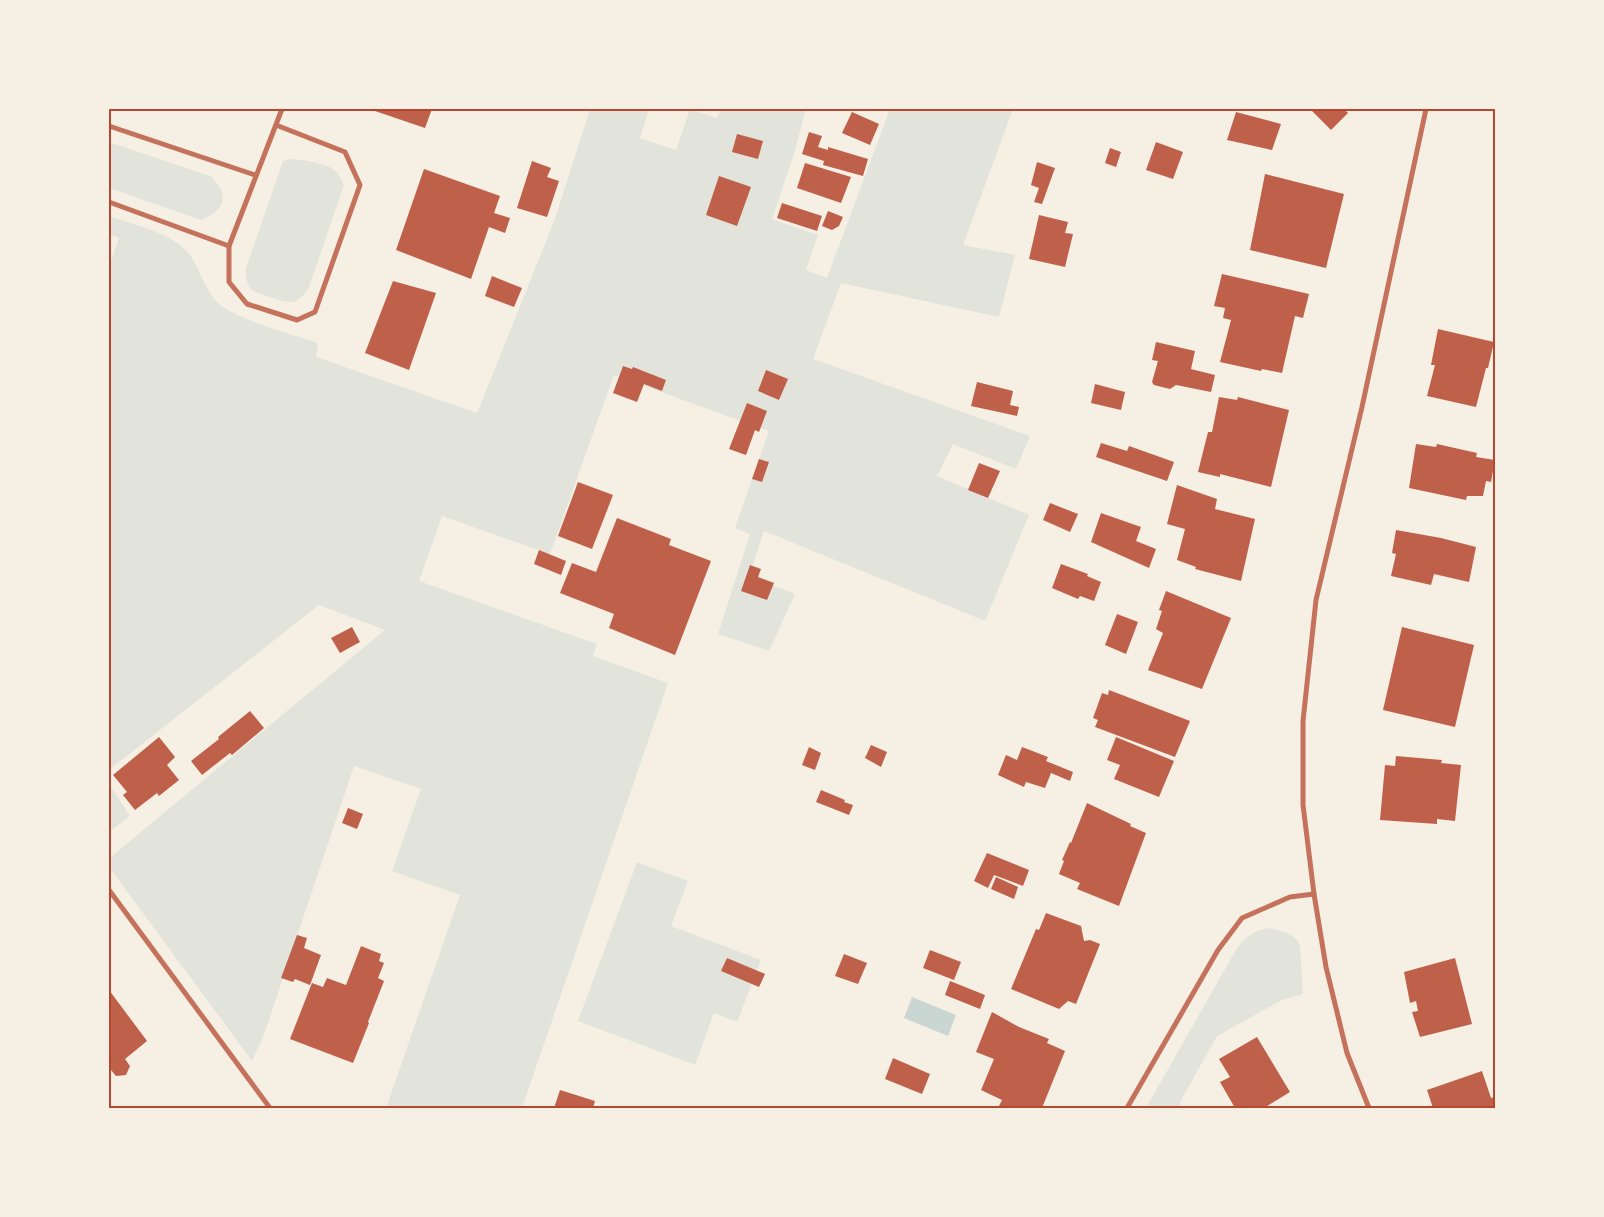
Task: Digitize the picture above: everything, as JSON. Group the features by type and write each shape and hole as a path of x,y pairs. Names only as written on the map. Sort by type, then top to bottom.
{"street":[{"path":"276,126 345,152 360,185 315,312 297,320 247,304 229,282 229,246 282,109"},
{"path":"1369,1108 1347,1053 1326,967 1302,805 1303,721 1316,600 1362,407 1426,109"},
{"path":"109,126 255,175"},
{"path":"109,202 229,246"},
{"path":"109,890 270,1108"},
{"path":"1127,1108 1218,950 1242,918 1290,897 1314,894"}],"shaded area":[{"path":"590,109 649,109 640,138 676,150 690,109 717,118 721,109 806,109 793,157 772,219 818,235 806,270 827,278 890,109 1013,109 963,245 1015,255 999,317 841,283 813,359 1030,436 1016,469 953,444 937,476 1029,515 985,621 764,531 749,576 795,594 769,651 718,634 750,534 735,528 769,431 614,375 550,554 442,516 419,581 597,644 593,656 668,683 522,1108 386,1108 460,895 392,871 421,789 354,766 264,1035 252,1061 109,867 109,859 125,845 385,630 319,605 109,770 109,266 119,238 109,234 109,216 164,235 183,247 193,260 212,296 235,314 318,343 316,357 477,413 555,219"},
{"path":"109,142 210,176 217,183 223,195 220,206 209,216 201,220 109,188"},
{"path":"290,159 329,167 336,172 344,185 308,290 293,302 272,298 252,290 246,279 245,271 283,161"},
{"path":"109,784 130,816 109,832"},
{"path":"637,862 688,881 671,926 761,960 737,1022 714,1013 695,1065 578,1021"},
{"path":"1269,928 1291,935 1300,945 1303,994 1282,1000 1217,1036 1180,1102 1182,1108 1146,1108 1237,948 1251,934"},
{"path":"912,997 956,1015 948,1036 904,1018"}],"building":[{"path":"369,109 432,109 425,128"},
{"path":"1310,109 1347,109 1345,110 1348,113 1331,130"},
{"path":"852,112 879,124 870,145 842,133"},
{"path":"1236,112 1281,124 1272,150 1227,140"},
{"path":"809,132 822,136 818,147 828,150 828,147 868,159 863,176 823,165 824,161 802,154"},
{"path":"737,134 763,141 758,159 732,152"},
{"path":"1156,142 1183,152 1173,179 1146,170"},
{"path":"1110,148 1121,152 1116,167 1105,163"},
{"path":"532,161 551,168 547,177 559,181 547,217 517,208"},
{"path":"1037,162 1055,168 1042,204 1034,202 1039,188 1031,185"},
{"path":"805,163 851,177 841,203 797,188"},
{"path":"424,169 500,196 494,213 510,218 505,233 489,227 471,279 396,250"},
{"path":"1265,174 1344,194 1326,268 1250,250"},
{"path":"719,176 751,187 737,226 706,215"},
{"path":"782,203 822,216 817,231 777,218"},
{"path":"828,211 843,217 839,226 832,230 822,226"},
{"path":"1039,215 1068,222 1065,233 1073,234 1065,267 1029,259"},
{"path":"1222,274 1309,294 1303,318 1295,316 1282,373 1262,369 1261,371 1220,362 1231,320 1223,318 1225,308 1214,306"},
{"path":"492,276 522,288 514,307 485,296"},
{"path":"393,281 436,293 409,370 365,353"},
{"path":"1438,329 1494,342 1476,407 1427,396 1435,365 1431,365"},
{"path":"1156,342 1195,351 1191,369 1215,375 1211,392 1176,385 1170,389 1154,385 1152,382 1158,361 1152,360"},
{"path":"623,366 632,369 633,367 666,380 662,391 644,384 637,402 613,393"},
{"path":"766,370 788,379 779,400 758,391"},
{"path":"977,382 1013,391 1010,405 1019,407 1017,416 971,406"},
{"path":"1095,384 1125,392 1121,410 1091,403"},
{"path":"1219,397 1237,400 1238,397 1289,410 1271,487 1220,474 1220,477 1198,472 1208,432 1212,432"},
{"path":"747,403 767,411 759,432 755,430 746,455 729,449"},
{"path":"1101,443 1127,451 1129,446 1174,462 1167,481 1096,457"},
{"path":"1416,444 1436,447 1437,444 1477,453 1476,457 1495,460 1491,482 1486,481 1483,496 1467,496 1466,500 1409,488"},
{"path":"759,459 769,462 762,482 752,479"},
{"path":"979,463 1000,471 988,498 968,490"},
{"path":"578,482 613,495 592,549 558,536"},
{"path":"1177,485 1217,499 1215,509 1255,519 1241,581 1195,569 1196,567 1177,560 1185,529 1167,524"},
{"path":"1050,503 1078,514 1070,532 1043,520"},
{"path":"1101,513 1141,527 1136,541 1156,549 1149,568 1091,542"},
{"path":"617,518 671,539 669,545 711,561 675,655 609,628 614,614 560,593 572,563 596,572"},
{"path":"1396,530 1441,538 1476,547 1469,582 1434,574 1431,585 1391,576 1396,554 1392,553"},
{"path":"539,550 566,561 561,575 534,564"},
{"path":"1061,564 1088,574 1087,576 1101,582 1094,601 1080,596 1078,599 1052,588"},
{"path":"750,565 761,569 758,577 774,583 767,600 741,591"},
{"path":"1166,591 1231,618 1202,689 1148,670 1163,633 1156,629 1162,611 1159,610"},
{"path":"1117,614 1138,622 1126,654 1105,645"},
{"path":"352,627 360,642 340,653 331,638"},
{"path":"1402,627 1474,645 1455,727 1383,710"},
{"path":"1109,690 1190,721 1175,757 1095,727 1098,720 1093,718 1102,693 1108,695"},
{"path":"250,711 264,728 232,755 230,753 202,775 191,761"},
{"path":"159,737 175,757 167,765 179,780 159,796 157,793 135,810 123,795 127,792 113,775"},
{"path":"1116,737 1174,761 1159,797 1114,779 1120,765 1107,760"},
{"path":"871,745 887,752 881,767 865,758"},
{"path":"809,747 821,753 815,770 802,765"},
{"path":"1022,747 1048,757 1046,761 1073,772 1070,781 1051,773 1045,788 1026,782 1024,787 998,775 1006,755 1017,760"},
{"path":"1396,756 1442,760 1441,763 1461,765 1455,821 1437,819 1437,824 1380,820 1385,765 1395,766"},
{"path":"821,790 853,805 849,815 816,802"},
{"path":"1087,803 1146,833 1119,906 1077,889 1080,883 1059,874 1064,861 1062,860"},
{"path":"348,808 363,814 357,829 342,823"},
{"path":"987,853 1029,870 1023,886 994,875 988,888 974,881"},
{"path":"996,877 1018,887 1014,899 991,889"},
{"path":"1046,913 1081,926 1084,941 1090,940 1100,944 1076,1004 1068,1001 1059,1009 1011,989 1036,929 1039,930"},
{"path":"297,935 307,938 304,948 321,955 310,985 295,979 293,982 281,978"},
{"path":"361,946 381,954 379,961 384,963 378,978 384,981 353,1063 290,1039 312,983 323,987 327,978 346,985"},
{"path":"930,950 961,962 954,980 923,968"},
{"path":"844,954 867,963 858,984 835,976"},
{"path":"727,958 765,974 759,987 721,971"},
{"path":"1455,958 1472,1024 1420,1037 1412,1012 1418,1011 1416,1001 1410,1003 1404,972"},
{"path":"950,981 985,995 980,1009 945,995"},
{"path":"109,990 147,1041 125,1059 130,1066 126,1075 116,1076 111,1070 109,1072"},
{"path":"992,1012 1019,1027 1049,1039 1047,1043 1065,1051 1042,1108 998,1108 1002,1100 981,1090 994,1059 976,1052"},
{"path":"1257,1037 1290,1092 1264,1108 1235,1108 1220,1082 1230,1077 1219,1059"},
{"path":"893,1058 930,1074 922,1094 885,1079"},
{"path":"1482,1071 1491,1098 1495,1097 1495,1108 1433,1108 1427,1090"},
{"path":"560,1090 595,1101 593,1108 554,1108"}]}
